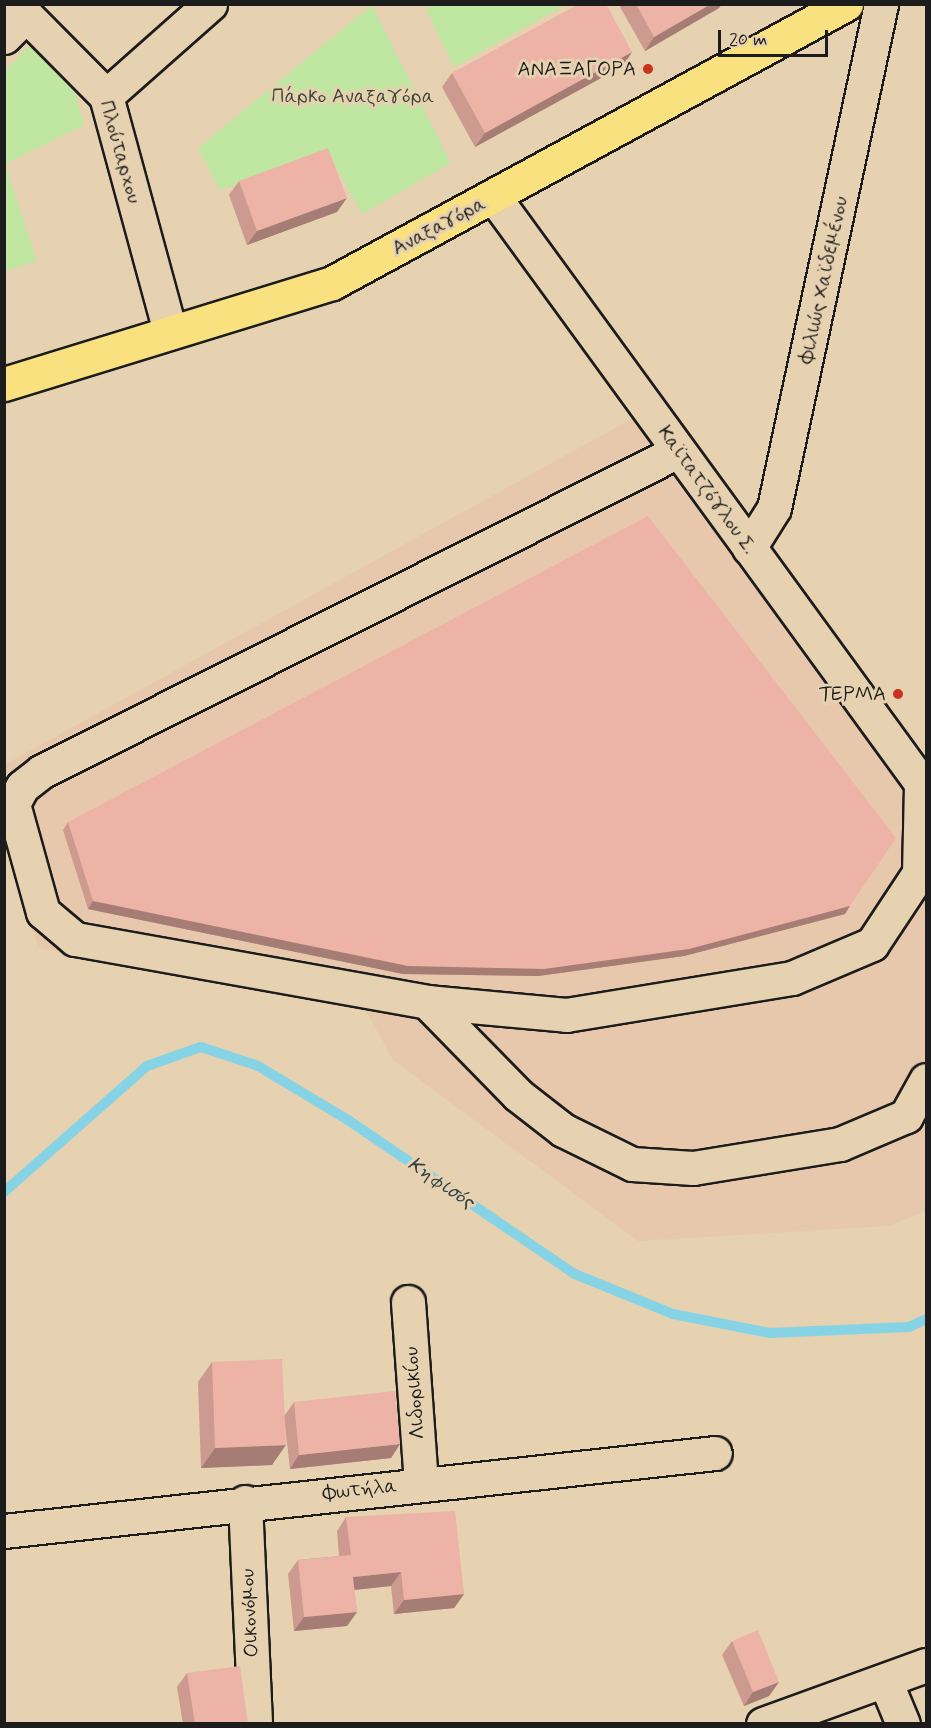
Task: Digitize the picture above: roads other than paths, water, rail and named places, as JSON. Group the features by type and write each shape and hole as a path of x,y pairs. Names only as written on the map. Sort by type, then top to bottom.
{"main road":[{"name":"Αναξαγόρα","path":"4,384 332,283 846,5"}],"street":[{"path":"106,96 210,4"},
{"name":"Φιλιώς Χαϊδεμένου","path":"749,548 774,508 881,4"},
{"path":"846,5 869,61"},
{"name":"Πλούταρχου","path":"15,19 106,96 170,332"},
{"name":"Καϊτατζόγλου Σ.","path":"494,197 749,548 924,783"},
{"path":"678,450 41,772 22,787 13,804 43,912 75,939 427,1002 566,1016 792,978 872,944 923,877 924,783"},
{"path":"427,1002 518,1095 563,1130 632,1164 693,1168 840,1144 906,1116 927,1080"},
{"name":"Λιδορικίου","path":"408,1302 421,1484"},
{"name":"Φωτήλα","path":"4,1531 245,1502 715,1453"},
{"name":"Οικονόμου","path":"245,1502 255,1724"},
{"path":"763,1724 886,1683 927,1665"},
{"path":"886,1683 903,1724"}],"waterway":[{"name":"Κηφισός","path":"4,1192 147,1066 201,1047 258,1066 348,1120 575,1274 673,1314 770,1333 909,1327 926,1319"}],"place":[{"name":"ΑΝΑΞΑΓΟΡΑ","path":"648,69"},
{"name":"ΤΕΡΜΑ","path":"898,694"}],"park label":[{"name":"Πάρκο Αναξαγόρα","path":"353,96"}]}
